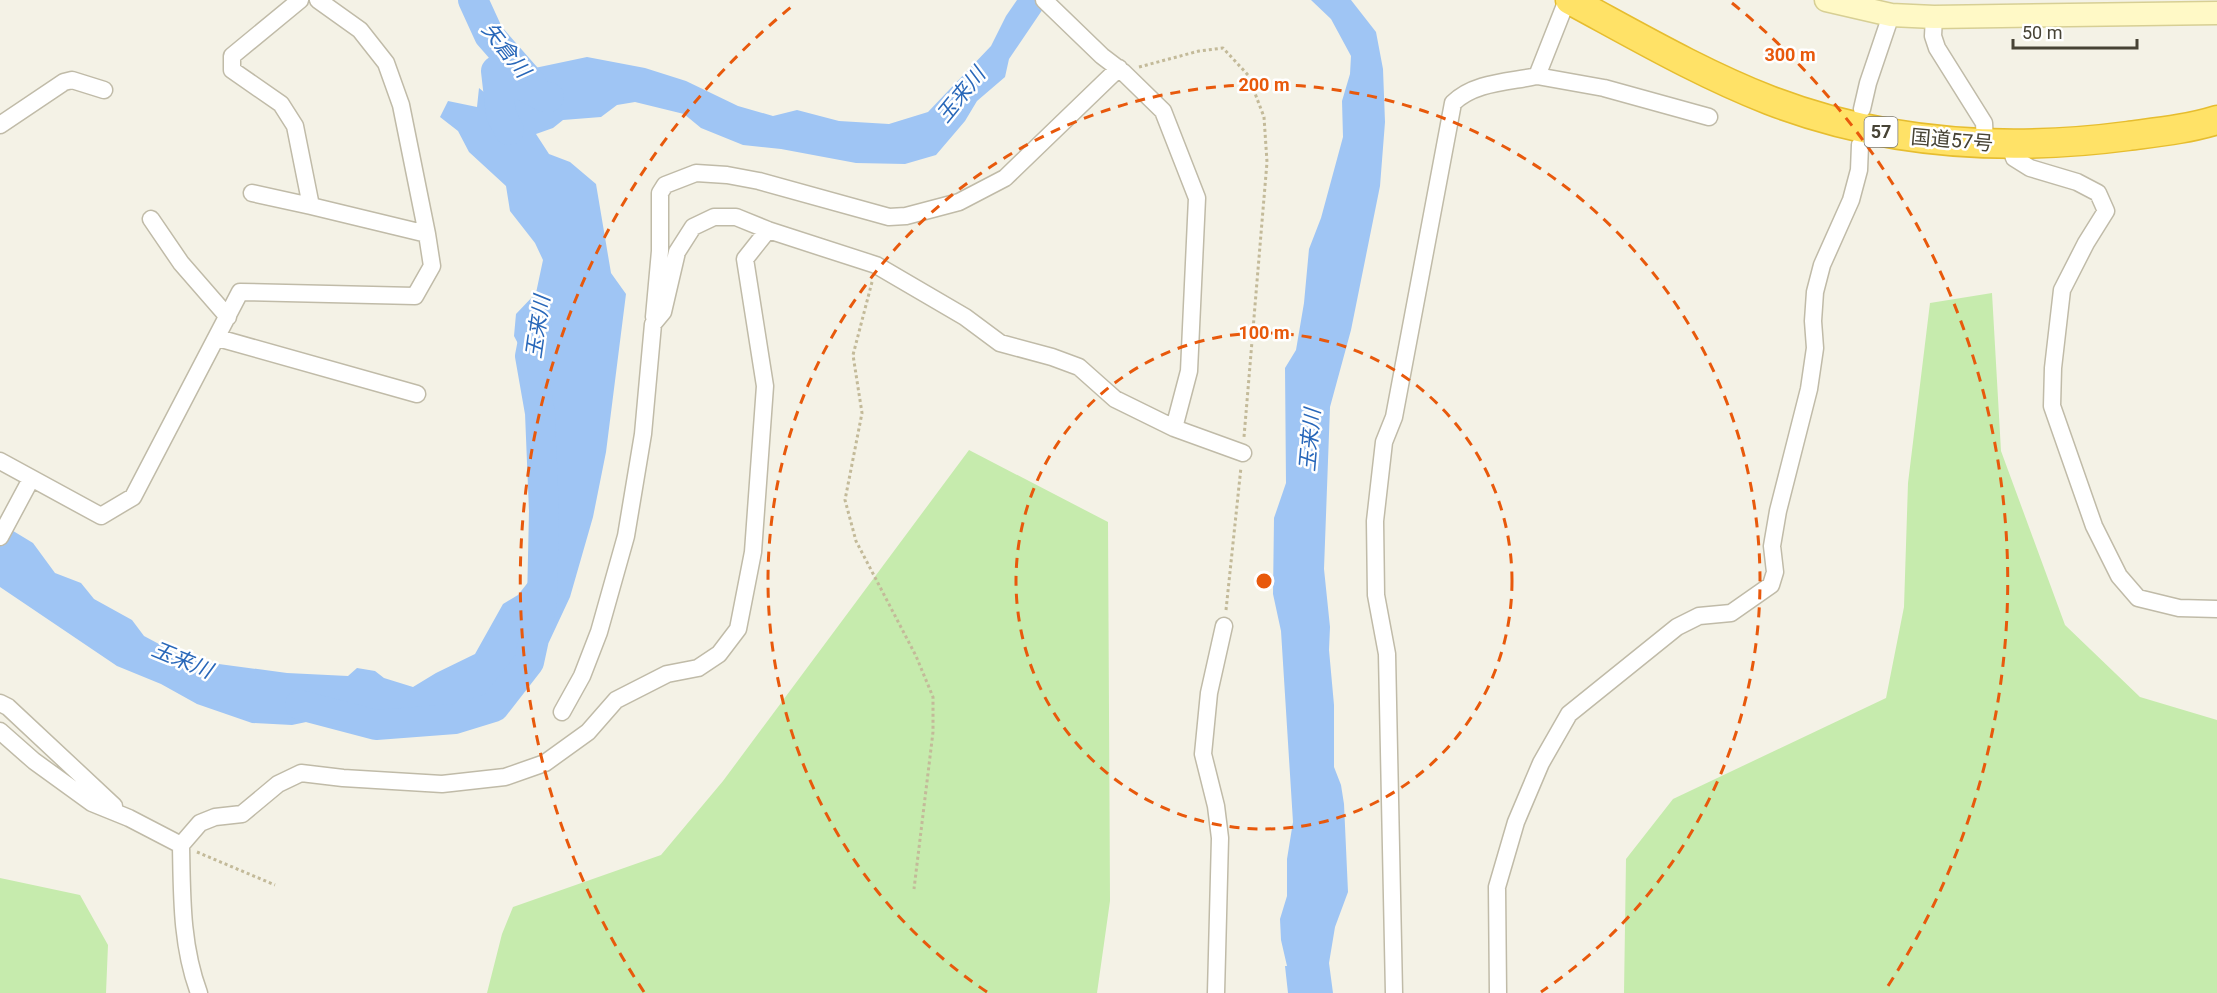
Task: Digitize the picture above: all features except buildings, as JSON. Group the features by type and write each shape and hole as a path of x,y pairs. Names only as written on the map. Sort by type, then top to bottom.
{"highway":[{"name":"国道57号","path":"1568,0 1688,64 1771,101 1867,129 1925,140 1998,144 2075,143 2165,131 2217,120"}],"street":[{"path":"300,0 232,56 232,70 281,104 295,126 310,206"},
{"path":"0,461 28,487 101,516 133,497 240,292 414,296 432,266 401,105 386,63 360,30 318,0"},
{"path":"1044,0 1163,111 1197,198 1189,371 1174,428"},
{"path":"1537,76 1568,0"},
{"path":"1826,0 1891,15 1934,17 2217,13"},
{"path":"1862,109 1868,83 1891,15"},
{"path":"1934,17 1933,36 1937,48 1998,144 2030,168 2077,182 2098,193 2106,211 2086,243 2062,290 2052,396 2052,406 2094,526 2119,576 2138,597 2179,608 2217,609"},
{"path":"562,712 582,676 599,632 626,536 643,434 660,251 660,193 665,185 696,173 727,175 759,181 889,217 906,216 959,202 1005,178 1121,70"},
{"path":"1394,993 1387,654 1376,595 1375,521 1384,442 1394,417 1453,103 1462,94 1480,87 1537,76 1604,88 1710,117"},
{"path":"0,125 64,82 72,80 104,90"},
{"path":"1498,993 1497,887 1516,822 1541,763 1569,714 1677,627 1700,616 1731,613 1771,585 1775,572 1772,546 1778,511 1809,389 1814,358 1815,292 1822,266 1851,200 1859,170 1860,145"},
{"path":"252,193 427,234"},
{"path":"653,324 663,312 677,252 693,227 714,217 736,217 876,266 965,317 1000,344 1052,357 1078,367 1115,399 1174,428 1243,453"},
{"path":"151,219 181,263 228,317"},
{"path":"199,993 187,955 181,845 200,823 215,817 242,813 288,777 301,773 442,784 505,777 545,763 588,732 616,700 667,674 698,668 720,654 738,629 753,552 765,386 745,260 768,230"},
{"path":"218,338 417,394"},
{"path":"0,537 28,487"},
{"path":"1216,993 1220,838 1216,806 1203,754 1209,693 1224,626"},
{"path":"0,703 8,707 102,797 129,818"},
{"path":"0,731 34,761 92,803 129,818 181,845"}],"path":[{"path":"1121,70 1198,51 1223,48 1248,75 1264,117 1267,162 1243,453 1224,626"},
{"path":"876,266 853,355 862,413 845,500 856,541 916,656 933,697 933,732 914,889"},
{"path":"181,845 275,885"}],"green space":[{"path":"1992,293 2001,451 2065,625 2140,697 2217,720 2217,993 1624,993 1626,859 1673,799 1886,698 1904,607 1908,483 1930,303"},
{"path":"969,450 1108,522 1110,901 1097,993 487,993 502,934 513,907 661,855 723,781"},
{"path":"0,878 80,895 108,945 106,993 0,993"}],"water":[{"path":"1017,0 1049,0 1009,59 1005,77 977,101 965,121 936,155 905,164 856,163 781,149 743,145 701,128 684,114 635,102 617,105 601,117 563,120 553,128 536,134 549,154 570,162 596,184 611,273 626,294 606,452 593,517 570,597 549,642 522,665 510,668 488,694 456,715 440,708 400,721 363,710 292,725 252,723 197,704 161,684 117,666 0,587 0,523 33,543 55,573 81,583 94,599 132,620 144,636 189,660 287,673 348,676 357,668 375,671 384,678 413,687 475,654 503,604 518,595 533,576 547,543 553,516 537,493 536,461 546,420 537,388 545,359 524,355 514,336 516,314 536,293 543,260 535,243 510,211 506,186 469,152 458,131 440,117 448,101 477,107 479,88 491,98 502,87 530,69 587,57 645,68 686,81 738,106 773,116 797,110 839,121 889,124 928,112 991,46"},
{"path":"1311,0 1351,0 1376,32 1383,69 1385,122 1380,186 1351,330 1330,407 1324,569 1334,705 1334,767 1341,785 1344,804 1348,892 1335,927 1329,963 1333,993 1288,993 1285,966 1287,966 1281,940 1280,919 1287,896 1287,859 1293,822 1281,631 1273,594 1274,518 1286,483 1285,368 1296,350 1304,303 1309,249 1321,218 1343,137 1342,101 1350,74 1351,56 1331,19"}],"waterway":[{"name":"矢倉川","path":"473,0 489,35 531,83"},
{"name":"玉来川","path":"509,130 501,115 496,71 544,97 549,97"},
{"name":"玉来川","path":"300,705 376,725 455,719 494,707 529,662 542,602 544,511 540,413 530,356 538,315"}]}
